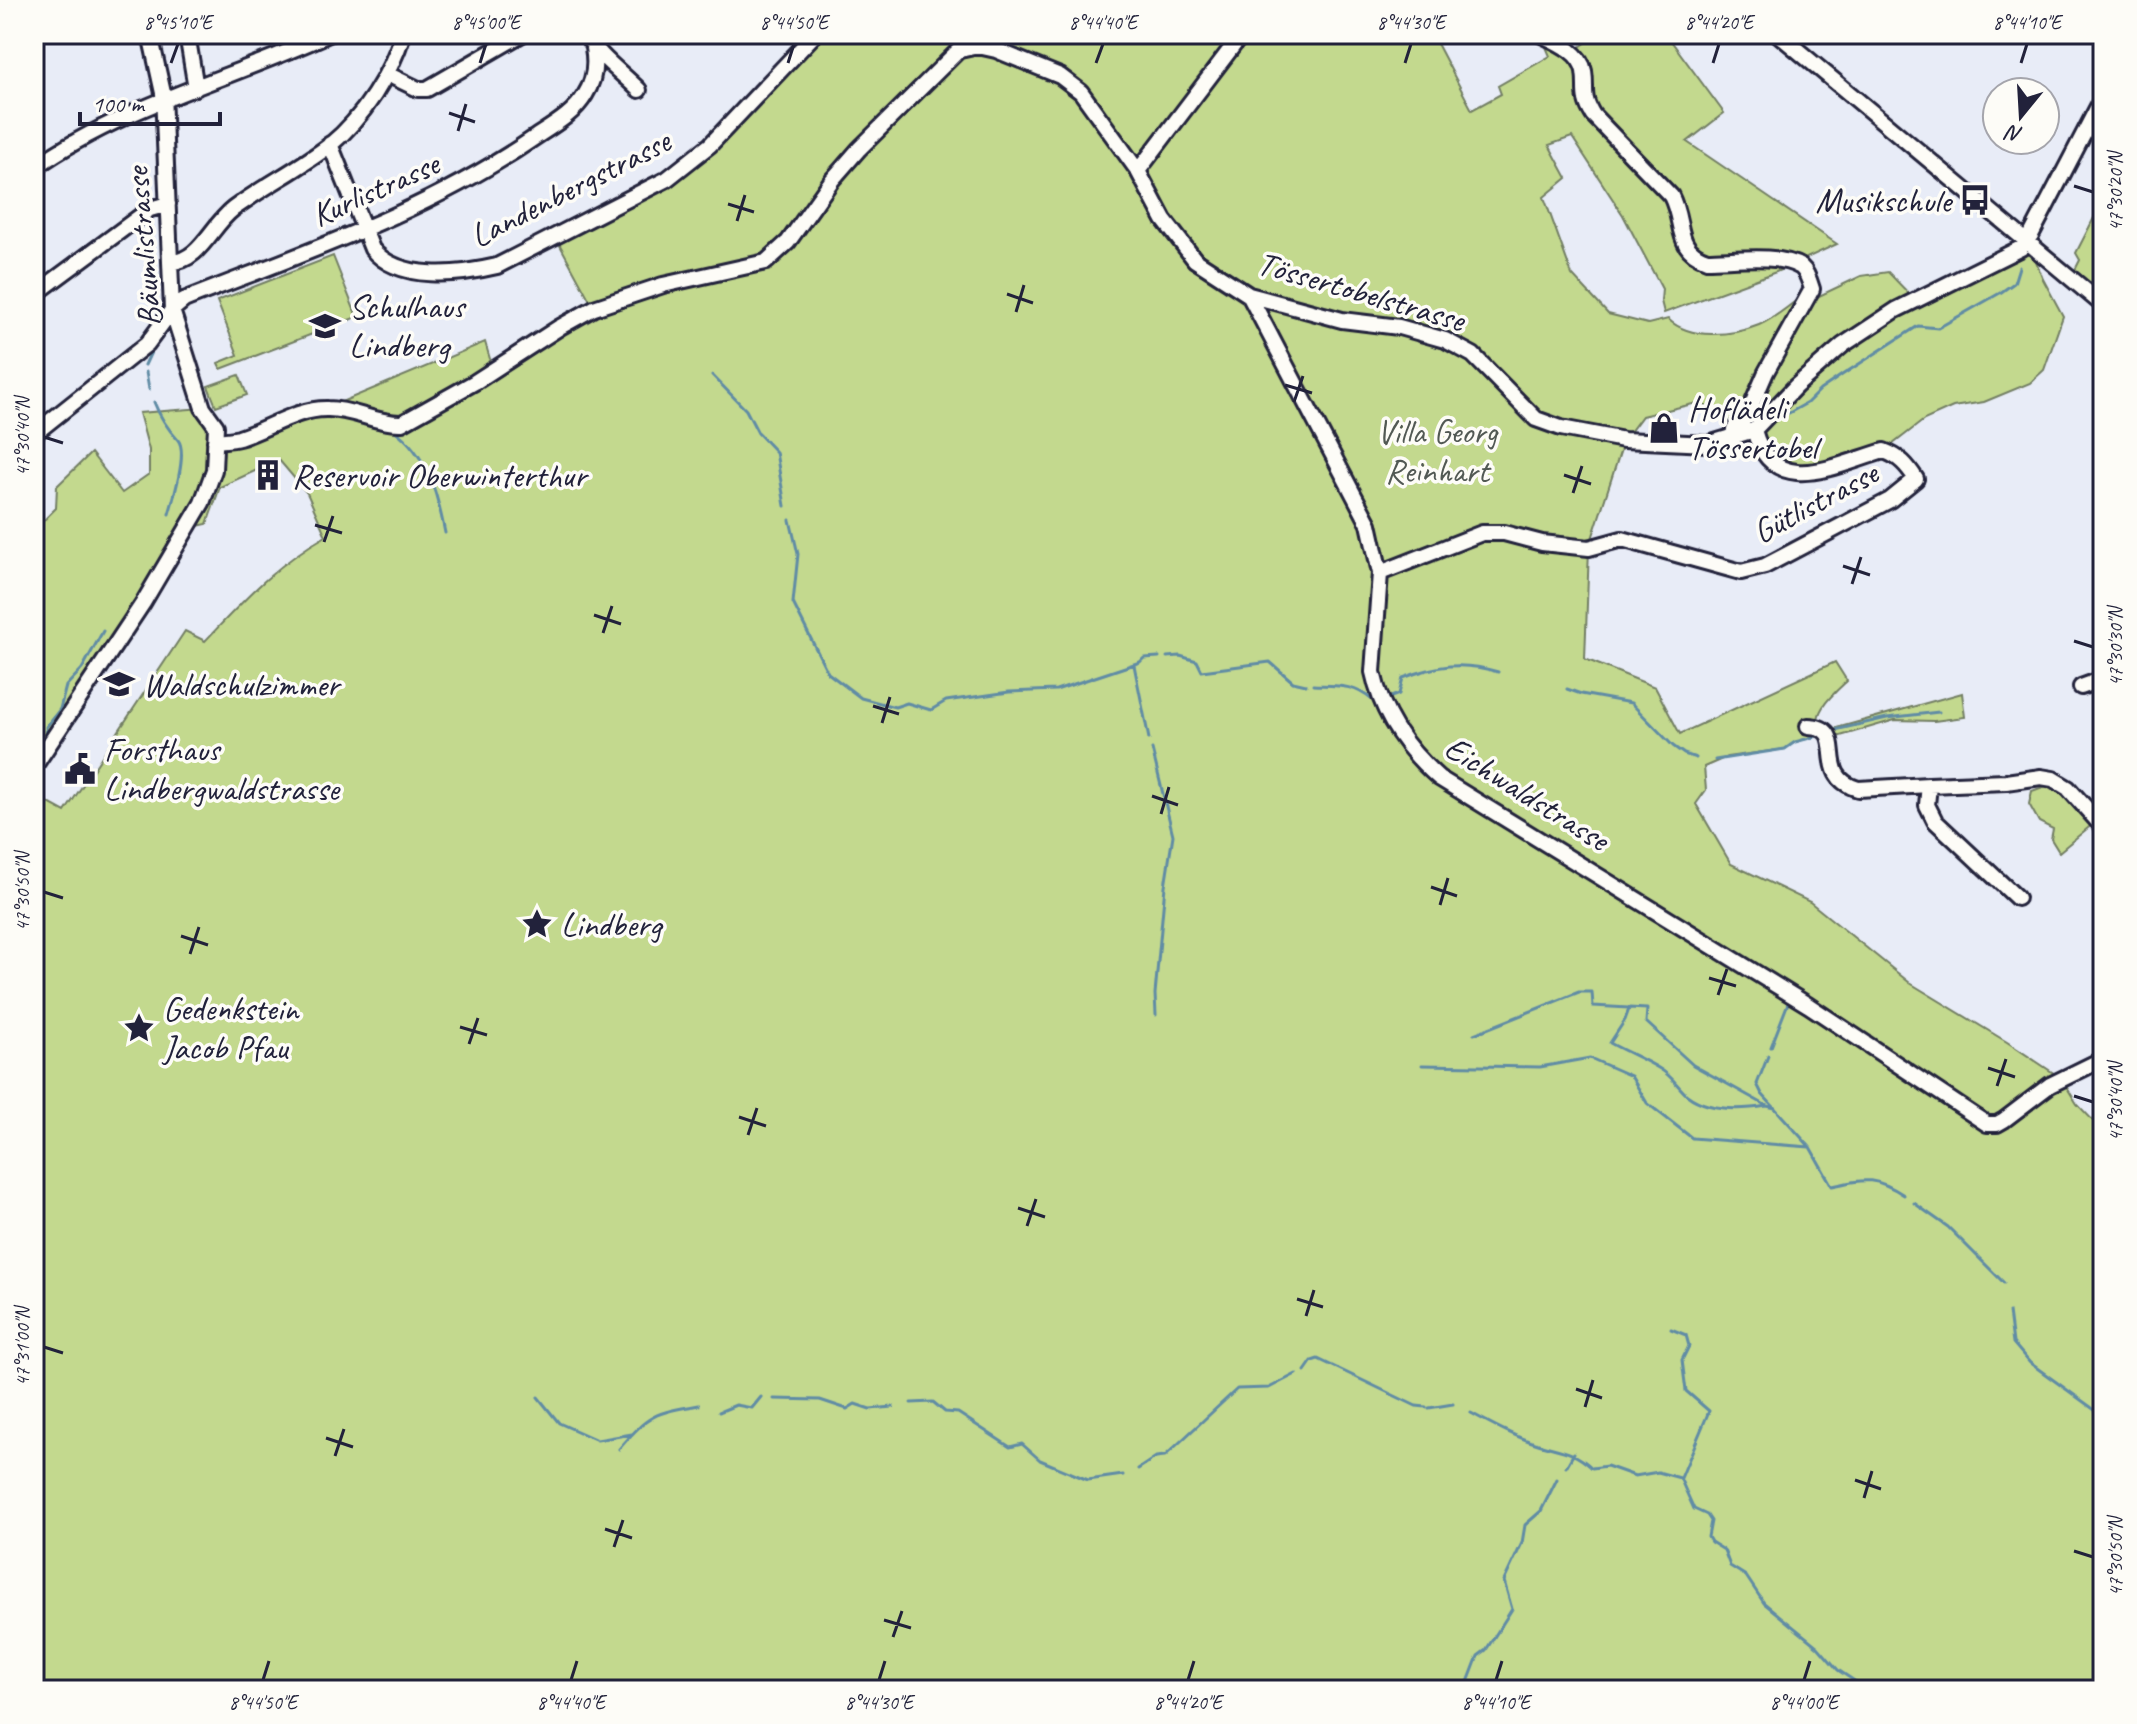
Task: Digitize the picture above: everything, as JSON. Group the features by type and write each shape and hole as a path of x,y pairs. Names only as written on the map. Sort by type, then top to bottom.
{"street":[{"name":"Bäumlistrasse","path":"150,34 162,100 172,310 203,408 216,426 215,441"},
{"path":"187,34 196,88"},
{"path":"34,168 81,137 162,100 329,34"},
{"path":"171,262 185,261 193,256 218,222 233,209 330,144 369,101 387,74 403,34"},
{"path":"387,74 418,89 427,89 522,34"},
{"path":"586,34 593,48 639,90"},
{"name":"Landenbergstrasse","path":"330,144 377,255 399,266 449,275 497,266 667,179 710,145 815,34"},
{"path":"1138,171 1242,34"},
{"path":"1540,34 1578,57 1584,71 1583,97 1586,105 1671,196 1677,207 1687,248 1707,260 1782,259 1803,269 1809,279 1812,289 1808,298 1766,372 1747,416 1734,429 1733,438"},
{"path":"1778,34 2103,305"},
{"name":"Tössertobelstrasse","path":"215,441 237,439 305,413 327,408 353,412 390,424 402,423 594,308 663,285 766,262 788,242 832,180 859,149 965,44 996,50 1060,76 1081,92 1138,171 1164,220 1195,260 1249,295 1342,320 1399,327 1445,340 1473,355 1536,419 1561,428 1624,440 1708,444 1754,430 1796,386 1843,345 1896,310 2021,248 2026,242"},
{"name":"Kurlistrasse","path":"172,310 184,300 365,229 480,173 575,108 590,85 595,59 593,48"},
{"path":"2026,242 2103,97"},
{"path":"34,295 150,209 168,204"},
{"name":"Eichwaldstrasse","path":"1249,295 1369,524 1380,573 1373,672 1393,724 1415,757 1439,778 1808,1005 1990,1124 2004,1120 2050,1085 2103,1059"},
{"path":"34,434 147,344 172,310"},
{"name":"Gütlistrasse","path":"1380,573 1482,533 1504,533 1542,543 1589,548 1622,539 1741,572 1765,566 1890,500 1916,479 1897,455 1884,451 1803,474 1783,471 1766,459 1754,430"},
{"path":"34,767 143,603 202,503 214,470 215,441"},
{"path":"2081,687 2103,679"},
{"path":"1808,726 1826,731 1832,744 1833,768 1840,782 1847,786 1858,789 2006,782 2041,777 2053,779 2068,788 2103,827"},
{"path":"1929,785 1927,805 1935,821 2017,898"}],"green space":[{"name":"Lindberg","path":"815,34 1432,34 1472,110 1501,94 1498,86 1550,56 1541,35 1572,52 1599,34 1666,34 1724,113 1687,142 1837,244 1776,272 1664,313 1662,289 1623,215 1572,137 1549,145 1567,178 1544,197 1572,275 1608,314 1648,324 1668,319 1677,326 1699,333 1724,333 1766,322 1812,289 1817,297 1861,276 1888,272 1916,301 2021,248 2034,256 2063,316 2044,370 2030,383 1984,402 1953,407 1924,420 1884,451 1783,471 1753,431 1733,438 1718,410 1697,403 1642,416 1624,440 1589,548 1585,659 1655,687 1680,734 1835,662 1847,681 1820,712 1818,727 1821,735 1795,742 1785,749 1727,757 1704,767 1706,790 1696,804 1731,864 1810,902 1910,983 2061,1078 2077,1104 2103,1131 2103,1690 34,1690 34,795 65,812 185,631 205,641 276,571 326,536 307,493 279,460 220,487 207,524 188,528 34,764 34,530 56,508 57,486 91,453 122,493 149,474 149,450 139,413 203,408 215,441 327,408 485,342 490,359 484,369 594,308 555,236 667,179"},
{"path":"2098,210 2103,212 2103,305 2071,278 2080,260 2076,253"},
{"path":"333,256 357,317 221,369 218,363 238,355 217,301"},
{"path":"239,375 247,395 216,406 208,386"},
{"path":"1962,693 1965,717 1934,721 1895,720 1830,739 1826,731"},
{"path":"2051,784 2057,786 2094,823 2059,852 2051,839 2053,829 2039,822 2029,804 2032,791"}],"waterway":[{"path":"1789,413 1918,326 1938,328 2000,293 2014,283 2019,267"},
{"path":"145,365 151,352"},
{"path":"146,372 149,389"},
{"path":"712,375 746,410 758,433 776,452 785,506"},
{"path":"154,402 181,446 179,475 169,514"},
{"path":"394,430 406,440 423,463 434,489 445,533"},
{"path":"790,520 798,554 793,603 828,673 861,698 895,707 907,703 931,710 946,701 1009,692 1056,690 1144,658 1159,657"},
{"path":"47,736 46,727 60,709 66,686 82,669 103,631"},
{"path":"1167,657 1180,656 1197,661 1202,671 1270,662 1293,682 1306,685"},
{"path":"1134,665 1149,739"},
{"path":"1391,697 1399,694 1403,678 1427,670 1461,666 1498,672"},
{"path":"1313,685 1352,688 1372,700"},
{"path":"1567,689 1631,703 1673,746 1696,758"},
{"path":"1835,730 1887,718 1939,712"},
{"path":"1715,760 1785,749 1795,742 1821,735"},
{"path":"1152,749 1173,835 1165,886 1155,994 1156,1015"},
{"path":"1474,1034 1579,992 1592,992 1593,1006 1647,1009 1646,1022 1693,1065 1775,1108"},
{"path":"1771,1047 1788,1003"},
{"path":"1629,1009 1610,1043 1660,1069 1695,1100 1715,1107 1767,1106"},
{"path":"1768,1056 1757,1084 1762,1094 1810,1147 1832,1186 1869,1181 1904,1195"},
{"path":"1422,1065 1540,1067 1590,1058 1631,1076 1647,1103 1692,1138 1810,1147"},
{"path":"1914,1203 1948,1227 2004,1283"},
{"path":"2009,1312 2013,1343 2030,1363 2099,1413"},
{"path":"1671,1329 1686,1335 1689,1346 1682,1360 1686,1391 1709,1411 1681,1478"},
{"path":"1305,1371 1312,1361 1318,1359 1416,1406 1426,1407"},
{"path":"1138,1469 1156,1457 1165,1456 1237,1389 1269,1388 1296,1374"},
{"path":"538,1397 559,1423 597,1440 632,1434"},
{"path":"719,1412 736,1405 752,1408 761,1397"},
{"path":"774,1399 820,1400 847,1409 855,1404 870,1409 893,1407"},
{"path":"911,1403 933,1402 945,1412 958,1413 1010,1447 1022,1444 1040,1460 1088,1480 1123,1475"},
{"path":"1429,1408 1453,1404"},
{"path":"619,1449 653,1417 699,1405"},
{"path":"1471,1413 1522,1438 1570,1453 1592,1468 1607,1466 1635,1476 1658,1472 1680,1478 1694,1509 1707,1515 1711,1521 1708,1537 1724,1550 1730,1566 1746,1576 1764,1603 1818,1647 1838,1670 1868,1690"},
{"path":"1566,1467 1574,1453"},
{"path":"1465,1690 1478,1656 1486,1650 1512,1609 1504,1581 1522,1543 1525,1525 1541,1511 1557,1479"}],"place":[{"name":"Musikschule","path":"1975,200"},
{"name":"Schulhaus Lindberg","path":"325,326"},
{"name":"Hoflädeli Tössertobel","path":"1664,428"},
{"name":"Reservoir Oberwinterthur","path":"268,475"},
{"name":"Waldschulzimmer","path":"119,684"},
{"name":"Forsthaus Lindbergwaldstrasse","path":"80,769"},
{"name":"Lindberg","path":"537,924"},
{"name":"Gedenkstein Jacob Pfau","path":"139,1028"}],"park label":[{"name":"Villa Georg Reinhart","path":"1437,450"}]}
